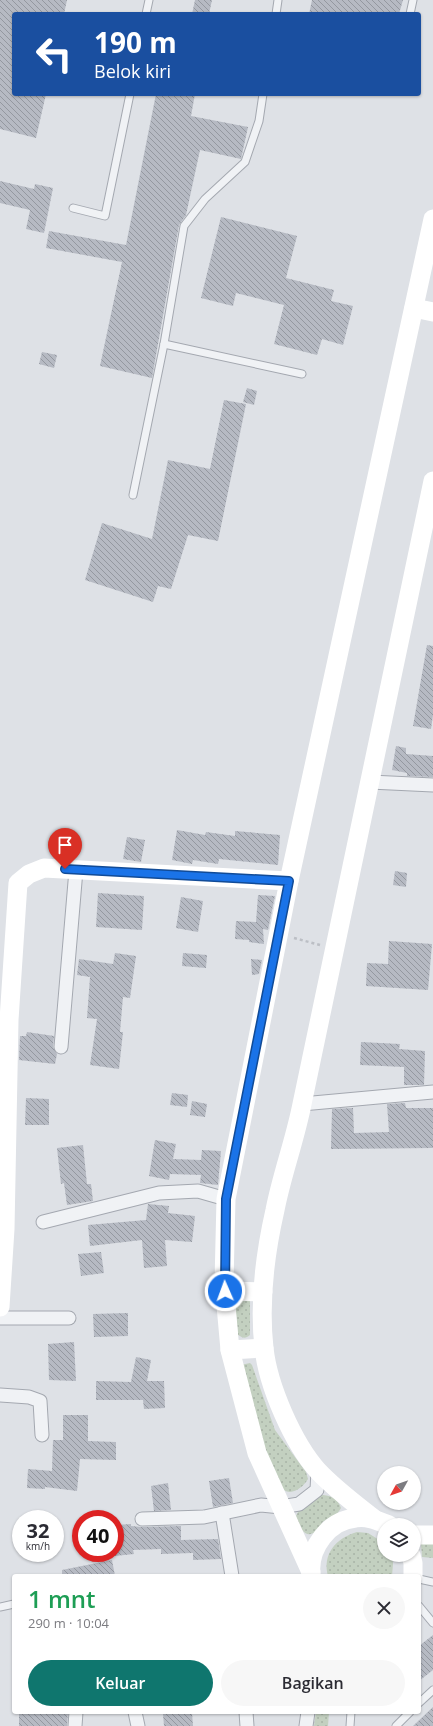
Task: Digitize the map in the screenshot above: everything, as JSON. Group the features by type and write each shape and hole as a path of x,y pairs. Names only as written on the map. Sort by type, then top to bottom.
{"street":[{"path":"311,1574 257,1453 230,1350 225,1291 226,1199 289,881 433,218"},
{"path":"414,308 433,312"},
{"path":"377,1519 342,1494 318,1470 292,1432 270,1378 264,1348 263,1292 275,1209 302,1104 433,481"},
{"path":"370,782 433,785"},
{"path":"0,1308 4,1020 18,883 29,874 44,868 289,881"},
{"path":"61,1047 76,870"},
{"path":"302,1104 433,1092"},
{"path":"43,1222 159,1193 198,1192 226,1199"},
{"path":"225,1291 263,1292"},
{"path":"0,1318 69,1318"},
{"path":"230,1350 264,1348"},
{"path":"0,1395 29,1397 40,1401 42,1435"},
{"path":"142,1519 204,1517 261,1505 281,1507 299,1504 317,1490 318,1470"},
{"path":"222,1513 232,1574"},
{"path":"311,1574 313,1553 322,1536 337,1523 356,1518 377,1521"},
{"path":"421,1535 433,1535"},
{"path":"413,1562 413,1574"},
{"path":"76,1714 76,1726"},
{"path":"135,1714 138,1726"},
{"path":"246,1714 247,1726"},
{"path":"306,1726 308,1714"}],"lane":[{"path":"146,12 149,0"},
{"path":"276,12 278,0"},
{"path":"410,12 413,0"},
{"path":"73,208 105,216 130,96"},
{"path":"133,495 164,344 184,226 204,198 245,162 258,121 263,96"},
{"path":"164,344 302,374"},
{"path":"421,1579 433,1582"},
{"path":"0,1607 12,1604"},
{"path":"421,1608 433,1623"},
{"path":"421,1701 433,1690"},
{"path":"350,1726 351,1714"},
{"path":"396,1726 408,1714"}],"path":[{"path":"279,929 284,935 311,943 329,944 337,940"}],"green space":[{"path":"234,1294 250,1299 250,1335 245,1338 238,1335"},
{"path":"250,1363 275,1430 306,1472 308,1479 299,1489 295,1491 291,1492 283,1489 275,1477 254,1414 241,1365"},
{"path":"319,1495 333,1497 341,1508 335,1515 323,1522 312,1534 308,1534 303,1531 296,1516 300,1508"},
{"path":"357,1532 368,1533 377,1539 377,1562 393,1562 392,1574 328,1574 327,1561 329,1554 332,1548 343,1538"},
{"path":"421,1544 433,1544 433,1558 422,1557"},
{"path":"316,1714 329,1714 328,1726 314,1726"}],"building":[{"path":"0,0 67,0 64,12 12,12 12,96 46,96 36,138 0,129"},
{"path":"195,0 212,0 209,12 192,12"},
{"path":"312,0 403,0 400,12 309,12"},
{"path":"156,96 195,96 191,116 248,127 241,159 200,150 186,215 179,225 152,378 100,366 122,262 46,248 49,231 126,245"},
{"path":"0,181 34,189 35,184 53,188 44,233 26,229 30,210 0,203"},
{"path":"221,217 297,236 286,278 334,290 331,301 353,306 343,345 322,339 317,355 274,344 284,305 236,293 233,306 201,298"},
{"path":"42,352 57,355 54,368 39,364"},
{"path":"247,388 257,391 254,405 243,402"},
{"path":"224,400 246,404 218,541 188,535 171,589 158,586 153,602 85,580 102,523 152,539 168,460 210,469"},
{"path":"427,645 433,646 433,715 431,729 413,726"},
{"path":"396,746 406,748 406,754 433,756 433,777 407,776 407,773 392,770"},
{"path":"177,830 205,835 206,832 235,836 235,831 280,835 278,865 219,859 218,864 193,860 192,864 172,860"},
{"path":"127,837 145,840 141,862 123,859"},
{"path":"395,871 407,873 406,887 393,885"},
{"path":"98,893 144,896 142,930 96,927"},
{"path":"258,895 275,896 268,930 263,929 264,944 249,942 249,940 235,939 236,921 256,922"},
{"path":"181,897 203,901 198,932 176,928"},
{"path":"389,941 432,944 428,990 366,986 367,963 388,964"},
{"path":"115,953 136,956 130,998 123,997 120,1032 123,1032 119,1069 90,1065 97,1019 87,1018 90,977 77,975 79,959 113,964"},
{"path":"183,953 207,955 206,968 182,966"},
{"path":"251,959 262,960 259,974 252,975"},
{"path":"27,1032 54,1036 53,1047 57,1054 55,1064 19,1060 20,1036 26,1036"},
{"path":"361,1042 400,1044 399,1049 425,1051 424,1085 404,1085 404,1067 360,1065"},
{"path":"172,1093 188,1095 187,1107 170,1105"},
{"path":"26,1098 49,1099 49,1125 25,1125"},
{"path":"192,1101 207,1104 205,1117 190,1115"},
{"path":"405,1103 406,1108 433,1108 433,1148 331,1149 332,1109 353,1108 354,1133 389,1132 387,1104"},
{"path":"155,1140 176,1144 173,1159 201,1160 202,1150 221,1151 218,1185 200,1183 201,1175 170,1174 169,1180 149,1176"},
{"path":"83,1145 87,1184 91,1184 93,1201 67,1205 64,1183 61,1184 57,1148"},
{"path":"148,1204 169,1206 168,1213 195,1216 192,1242 165,1240 167,1266 144,1268 142,1240 90,1246 88,1225 146,1220"},
{"path":"101,1252 104,1273 81,1276 78,1254"},
{"path":"128,1313 128,1336 94,1337 93,1314"},
{"path":"74,1342 76,1381 49,1380 48,1344"},
{"path":"136,1357 151,1360 147,1381 164,1381 165,1408 144,1409 143,1400 96,1400 96,1381 131,1382"},
{"path":"63,1415 88,1415 88,1441 116,1442 116,1460 80,1459 77,1491 45,1487 45,1489 27,1488 28,1469 52,1471 53,1440 63,1440"},
{"path":"229,1478 233,1503 213,1507 209,1481"},
{"path":"168,1483 171,1510 154,1511 151,1486"},
{"path":"124,1524 131,1524 131,1526 142,1527 181,1526 181,1540 218,1539 221,1559 193,1560 193,1553 161,1554 161,1549 133,1550 134,1554 124,1555"},
{"path":"102,1562 112,1562 115,1574 62,1574 62,1570"},
{"path":"433,1635 433,1670 421,1679 421,1644"},
{"path":"433,1707 433,1726 413,1726"},
{"path":"19,1714 68,1714 67,1726 19,1726"},
{"path":"163,1714 192,1714 193,1726 164,1726"}],"route":[{"path":"65,869 289,881 226,1199 225,1291"}]}
